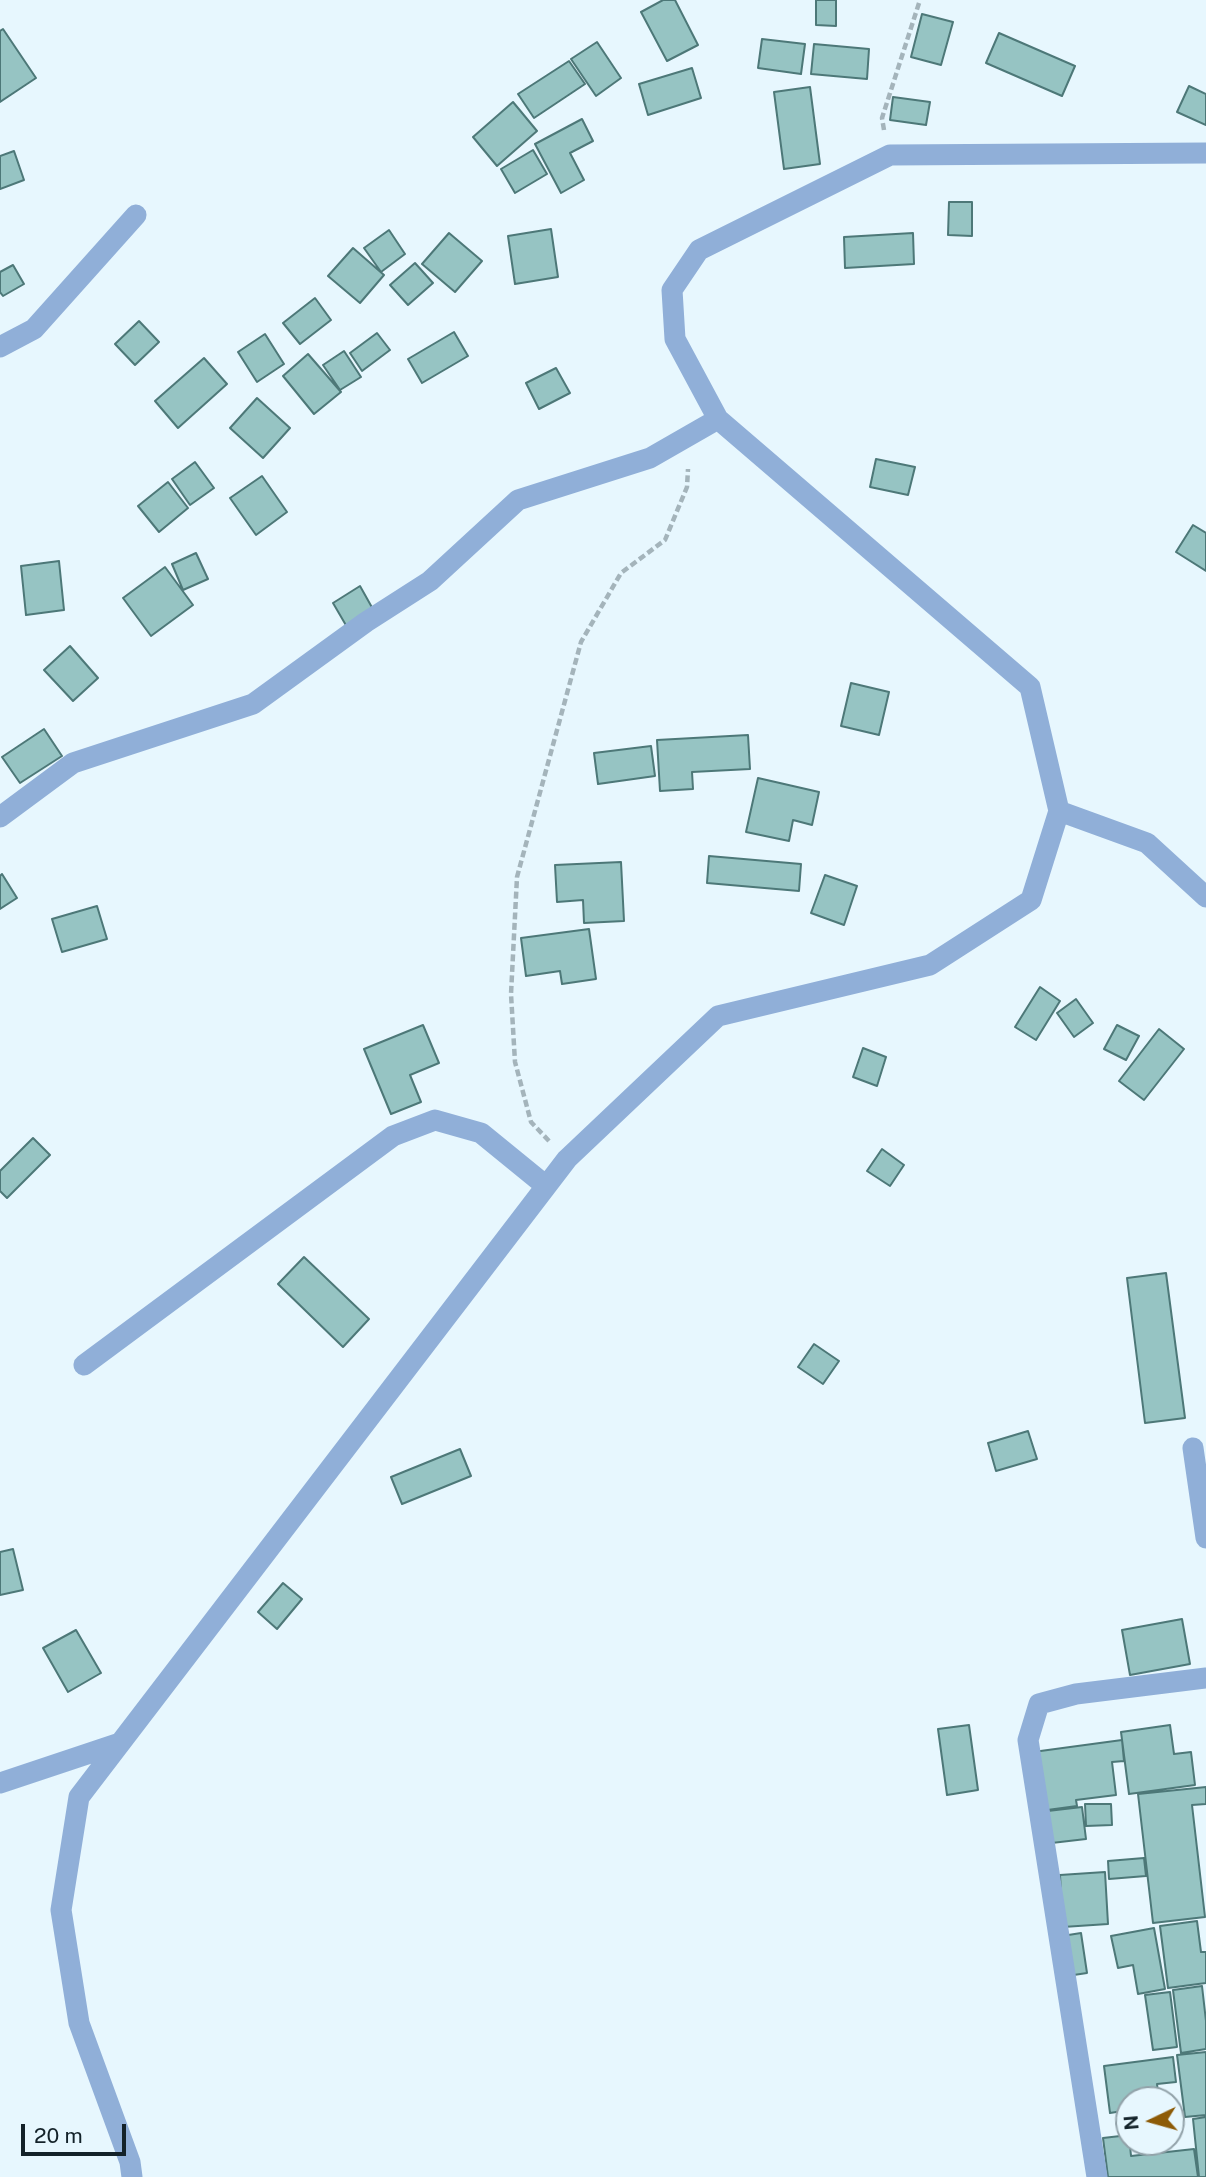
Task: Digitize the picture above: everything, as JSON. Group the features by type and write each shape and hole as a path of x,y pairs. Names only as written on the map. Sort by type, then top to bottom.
{"street":[{"path":"132,2177 130,2162 79,2023 61,1910 79,1797 566,1159 718,1016 930,965 1031,900 1059,811 1030,687 718,419 675,339 672,289 699,250 890,155 1206,153"},
{"path":"0,347 34,329 136,215"},
{"path":"0,817 74,763 253,704 366,622 430,581 518,500 650,458 718,419"},
{"path":"1059,811 1147,843 1206,897"},
{"path":"84,1365 393,1136 435,1120 481,1133 546,1186"},
{"path":"1193,1448 1206,1538"},
{"path":"1097,2177 1028,1741 1039,1704 1076,1694 1206,1678"},
{"path":"0,1783 120,1744"}],"path":[{"path":"890,155 882,118 920,0"},
{"path":"566,1159 531,1122 515,1062 511,993 517,877 582,642 621,573 665,540 687,487 692,434"}],"building":[{"path":"663,0 675,0 698,45 667,61 641,12"},
{"path":"816,0 836,0 836,26 816,25"},
{"path":"922,14 953,22 941,65 911,57"},
{"path":"3,29 36,78 0,102 0,31"},
{"path":"999,33 1075,66 1062,96 986,63"},
{"path":"762,39 805,44 801,74 758,68"},
{"path":"597,42 621,78 596,96 571,59"},
{"path":"814,44 869,49 867,79 811,74"},
{"path":"569,61 585,84 534,118 518,94"},
{"path":"692,68 701,98 648,115 639,84"},
{"path":"1189,86 1206,94 1206,125 1177,112"},
{"path":"810,87 820,164 784,169 774,92"},
{"path":"893,97 930,102 926,125 890,120"},
{"path":"513,102 537,131 497,166 473,137"},
{"path":"582,119 593,141 570,153 584,180 561,193 535,144"},
{"path":"533,150 547,174 515,193 501,169"},
{"path":"14,151 24,180 0,189 0,156"},
{"path":"949,202 972,202 972,236 948,235"},
{"path":"551,229 558,277 515,284 508,236"},
{"path":"389,230 405,254 381,272 364,248"},
{"path":"449,233 482,261 455,292 422,264"},
{"path":"913,233 914,264 845,268 844,237"},
{"path":"353,248 384,275 360,303 328,276"},
{"path":"415,263 433,283 408,305 390,285"},
{"path":"13,265 24,284 3,296 0,292 0,272"},
{"path":"315,298 331,320 300,344 283,323"},
{"path":"139,321 159,342 135,365 115,344"},
{"path":"454,332 468,356 422,383 408,359"},
{"path":"377,333 390,350 362,371 350,353"},
{"path":"265,334 284,364 257,382 238,352"},
{"path":"344,351 361,377 340,390 323,365"},
{"path":"308,354 341,392 314,414 283,376"},
{"path":"204,358 227,384 178,428 155,401"},
{"path":"556,368 570,393 539,409 526,383"},
{"path":"257,398 290,428 263,458 230,428"},
{"path":"876,459 915,467 908,495 870,487"},
{"path":"195,462 214,488 190,505 172,479"},
{"path":"262,476 287,512 256,535 230,498"},
{"path":"168,482 188,508 159,532 138,506"},
{"path":"1193,525 1206,533 1206,571 1176,552"},
{"path":"196,553 208,579 183,590 172,564"},
{"path":"59,561 64,610 26,615 21,566"},
{"path":"165,567 193,605 151,636 123,598"},
{"path":"360,586 374,611 347,627 333,603"},
{"path":"70,646 98,678 73,701 44,670"},
{"path":"851,683 889,692 879,735 841,726"},
{"path":"44,729 62,756 20,783 2,757"},
{"path":"748,735 750,769 692,772 693,789 660,791 657,740"},
{"path":"651,746 655,776 598,784 594,753"},
{"path":"758,778 819,792 812,825 793,820 789,841 746,832"},
{"path":"709,856 801,864 799,891 707,883"},
{"path":"621,862 624,921 584,923 583,900 557,902 555,865"},
{"path":"2,874 17,898 0,909 0,876"},
{"path":"825,875 857,886 844,925 811,913"},
{"path":"97,906 107,939 62,952 52,919"},
{"path":"589,929 596,979 562,984 560,971 526,976 521,938"},
{"path":"1040,987 1060,1001 1036,1040 1015,1027"},
{"path":"1076,999 1093,1023 1074,1037 1057,1013"},
{"path":"423,1025 439,1063 410,1075 421,1102 391,1114 364,1049"},
{"path":"1117,1025 1139,1036 1126,1060 1104,1049"},
{"path":"1159,1029 1184,1049 1144,1100 1119,1081"},
{"path":"863,1048 886,1057 877,1086 853,1077"},
{"path":"33,1138 50,1155 7,1198 0,1191 0,1171"},
{"path":"882,1149 904,1165 890,1186 867,1171"},
{"path":"304,1257 369,1319 343,1347 278,1284"},
{"path":"1166,1273 1185,1418 1145,1423 1127,1278"},
{"path":"814,1344 839,1361 823,1384 798,1367"},
{"path":"1028,1431 1037,1459 996,1471 988,1443"},
{"path":"460,1449 471,1476 402,1504 391,1477"},
{"path":"13,1549 23,1590 0,1595 0,1552"},
{"path":"283,1583 302,1599 277,1629 258,1612"},
{"path":"1182,1619 1190,1664 1130,1675 1122,1630"},
{"path":"76,1630 101,1673 68,1692 43,1648"},
{"path":"969,1725 978,1790 947,1795 938,1729"},
{"path":"1170,1725 1174,1754 1191,1752 1195,1785 1129,1794 1121,1732"},
{"path":"1122,1740 1124,1761 1112,1762 1116,1795 1076,1800 1077,1806 1040,1811 1033,1752"},
{"path":"1206,1787 1206,1804 1192,1805 1205,1917 1153,1923 1138,1794"},
{"path":"1085,1804 1111,1804 1112,1825 1086,1826"},
{"path":"1082,1807 1086,1839 1043,1844 1039,1812"},
{"path":"1144,1858 1146,1876 1109,1879 1108,1861"},
{"path":"1105,1872 1108,1924 1063,1927 1060,1875"},
{"path":"1197,1921 1201,1952 1206,1952 1206,1983 1168,1988 1160,1926"},
{"path":"1154,1928 1165,1989 1138,1994 1133,1965 1118,1968 1111,1936"},
{"path":"1081,1933 1087,1973 1067,1976 1062,1936"},
{"path":"1202,1986 1206,2049 1181,2053 1173,1990"},
{"path":"1170,1992 1177,2047 1153,2050 1145,1995"},
{"path":"1206,2052 1206,2115 1185,2117 1185,2086 1181,2086 1177,2055"},
{"path":"1173,2057 1176,2082 1157,2086 1115,2086 1115,2112 1110,2113 1104,2066"},
{"path":"1206,2117 1206,2177 1199,2177 1193,2119"},
{"path":"1115,2137 1115,2156 1185,2156 1185,2150 1194,2149 1198,2177 1108,2177 1103,2138"}]}
